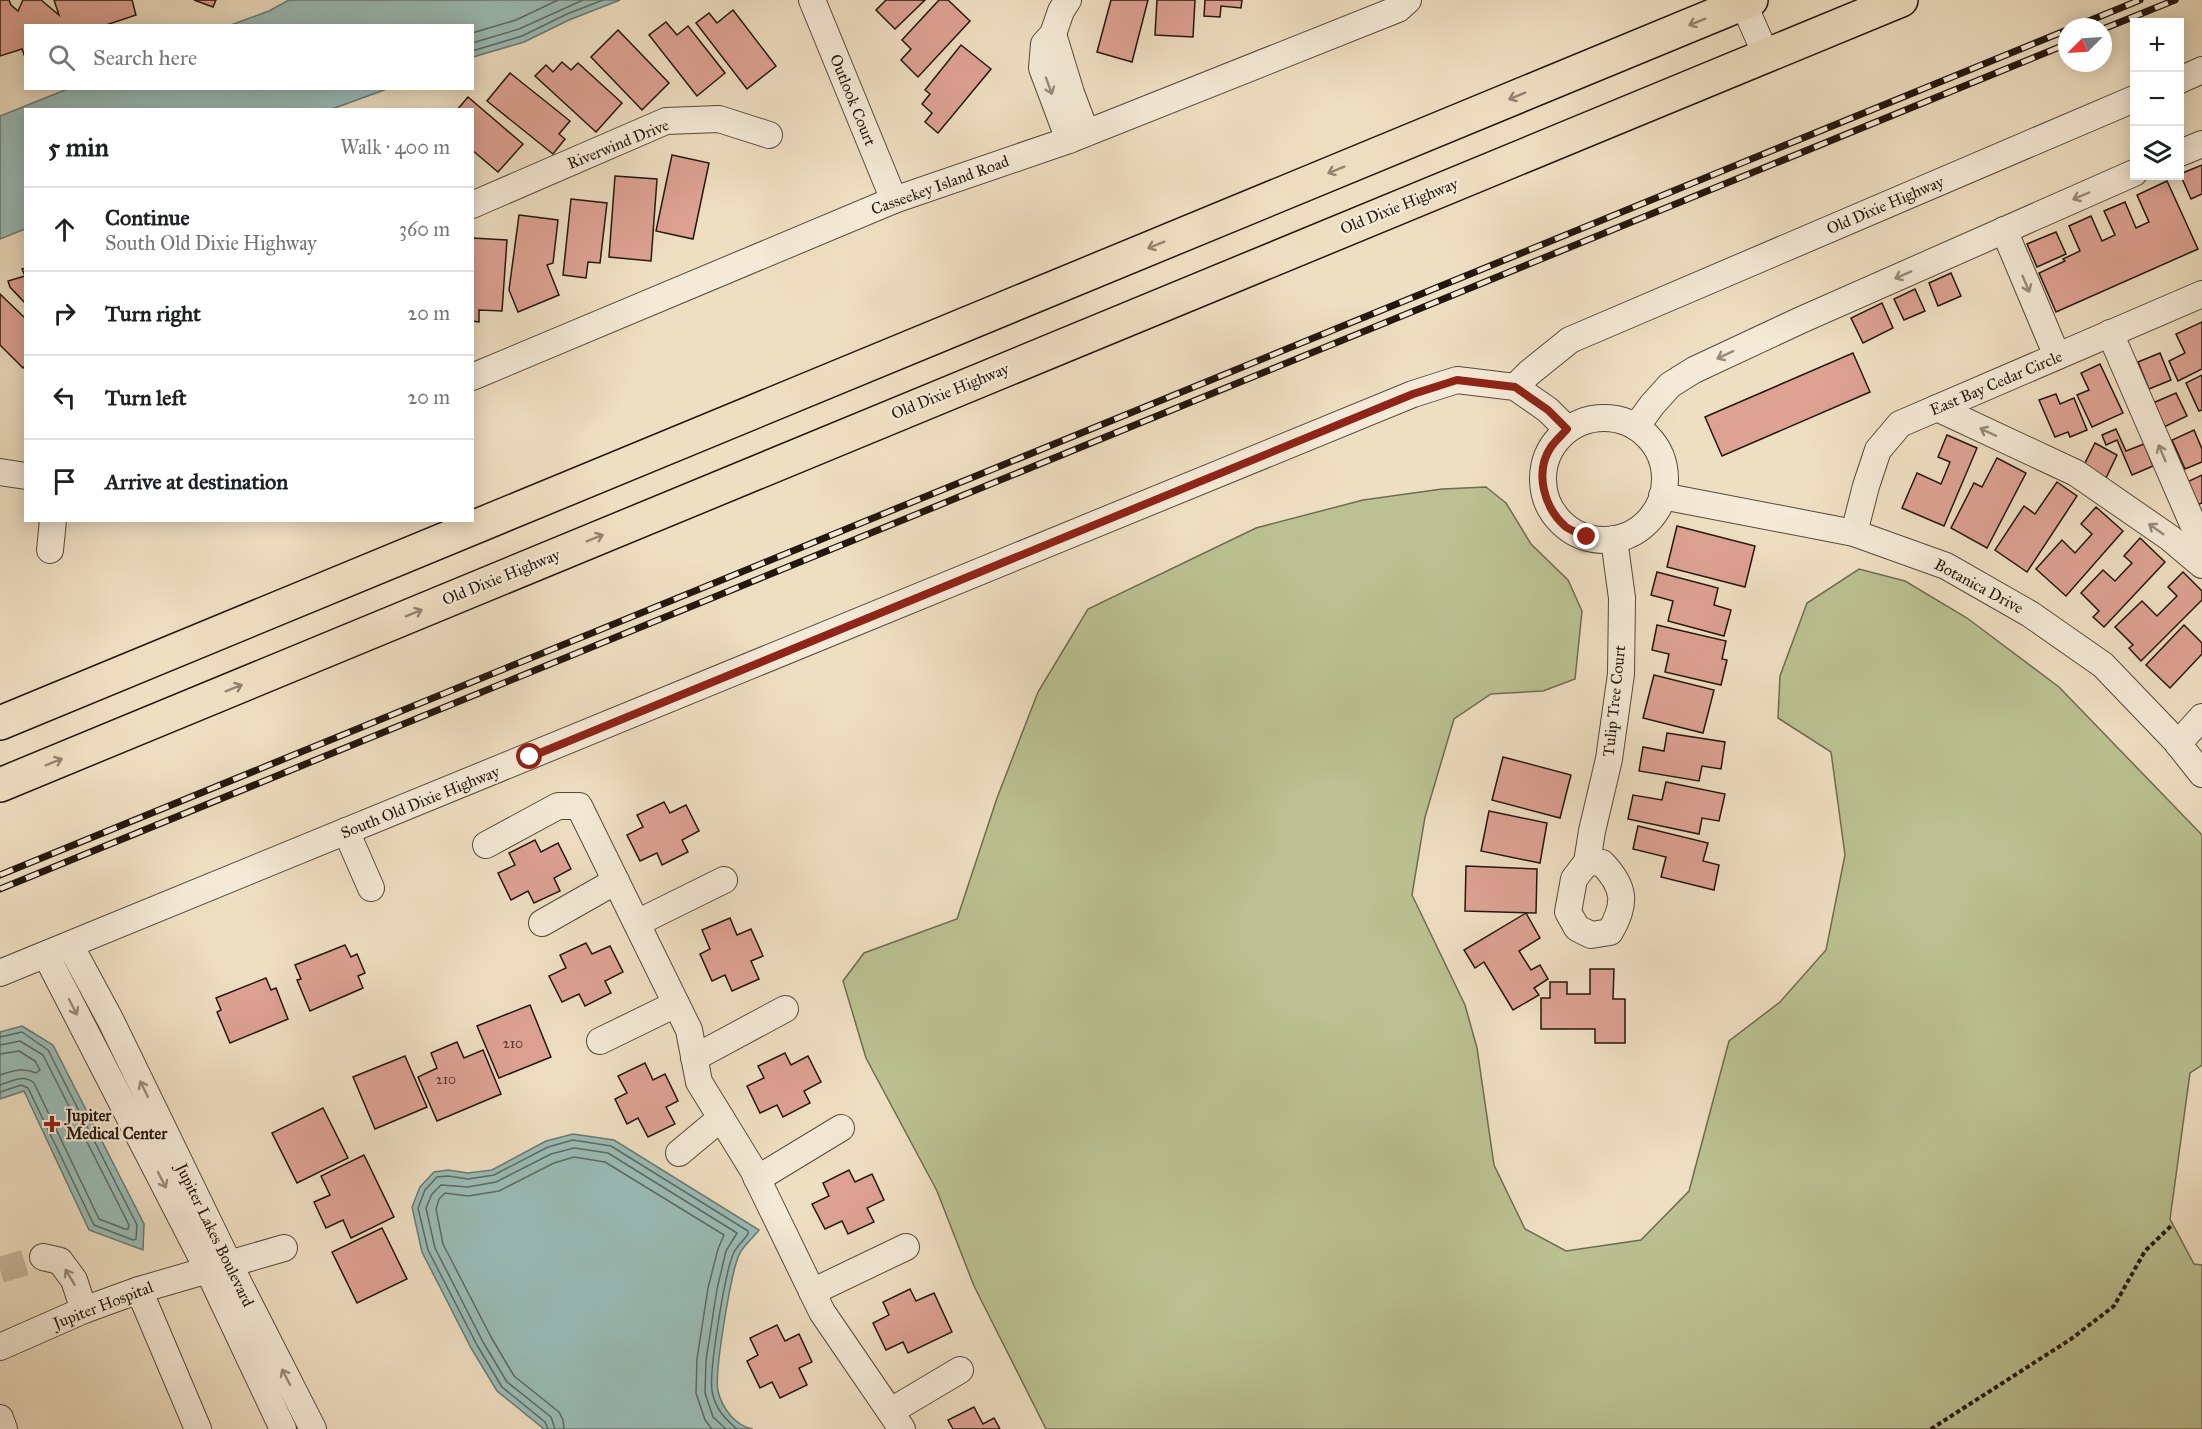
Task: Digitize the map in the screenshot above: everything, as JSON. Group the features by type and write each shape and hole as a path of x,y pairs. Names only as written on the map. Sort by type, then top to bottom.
{"main road":[{"name":"Old Dixie Highway","path":"0,784 1900,0"},
{"path":"0,723 1746,1"}],"street":[{"name":"Outlook Court","path":"812,0 894,200"},
{"path":"1068,0 1061,11 1053,34 1044,44 1042,68 1077,136"},
{"name":"Casseekey Island Road","path":"474,376 894,200 1077,136 1398,9 1408,0"},
{"path":"1746,1 1766,55"},
{"path":"2184,78 2202,70"},
{"name":"Old Dixie Highway","path":"1515,387 1570,340 2130,101"},
{"name":"Riverwind Drive","path":"474,204 666,121 719,119 769,135"},
{"path":"2184,151 2202,144"},
{"path":"1636,427 1670,385 1694,370 2130,175"},
{"path":"2004,230 2057,356"},
{"name":"East Bay Cedar Circle","path":"1854,533 1878,450 1900,424 2202,294"},
{"path":"2110,333 2202,545"},
{"name":"South Old Dixie Highway","path":"0,973 1413,394 1457,380 1515,387 1548,410 1567,429"},
{"path":"1937,408 2076,472 2170,538 2202,565"},
{"path":"1606,417 1626,421 1636,427 1658,449 1665,472 1662,496 1656,512 1647,523 1631,534 1614,539 1587,537 1568,528 1553,512 1544,493 1545,460 1551,447 1567,429 1586,420 1606,417"},
{"path":"0,472 24,476"},
{"name":"Botanica Drive","path":"1662,496 1854,533 1946,566 2030,614 2103,665 2178,744 2202,774"},
{"path":"50,549 53,522"},
{"name":"Tulip Tree Court","path":"1587,862 1608,759 1621,674 1622,598 1614,539"},
{"path":"2178,744 2202,717"},
{"path":"486,845 558,806 579,806 689,1030 699,1082 757,1179 822,1312 897,1420 960,1370"},
{"path":"346,831 371,888"},
{"path":"636,923 724,880"},
{"path":"542,923 616,881"},
{"name":"Jupiter Lakes Boulevard","path":"70,945 111,1021 218,1267 283,1429"},
{"name":"Jupiter Lakes Boulevard","path":"46,955 218,1267 313,1429"},
{"path":"600,1041 676,1004"},
{"path":"694,1058 786,1009"},
{"path":"679,1153 721,1118"},
{"path":"757,1179 841,1128"},
{"path":"812,1292 906,1247"},
{"name":"Jupiter Hospital","path":"0,1347 84,1310 139,1290 284,1248"},
{"path":"43,1257 60,1261 74,1280 84,1310"},
{"path":"139,1290 198,1429"},
{"path":"0,1418 4,1429"}],"path":[{"path":"1932,1428 2071,1339 2114,1306 2145,1251 2171,1226"}],"green space":[{"path":"1486,487 1506,503 1531,544 1568,580 1582,611 1575,679 1543,691 1491,694 1454,719 1425,817 1412,895 1465,1005 1477,1048 1494,1165 1525,1229 1566,1251 1641,1240 1689,1191 1729,1041 1780,1002 1826,950 1845,855 1831,752 1778,718 1780,676 1807,603 1859,569 1905,581 1967,618 2059,687 2202,835 2202,1065 2190,1073 2170,1219 2194,1264 2202,1265 2202,1429 1046,1429 974,1286 937,1191 866,1058 843,981 864,953 957,919 997,798 1038,692 1088,609 1256,528 1363,500 1442,489"}],"water":[{"path":"289,0 620,0 569,20 524,42 474,57 474,24 234,24 269,11"},
{"path":"65,90 384,90 335,108 24,108 24,229 0,239 0,116"},
{"path":"22,1026 53,1045 144,1224 143,1250 89,1230 24,1091 0,1099 0,1032"},
{"path":"573,1134 614,1140 759,1230 739,1255 736,1265 724,1323 717,1381 718,1391 726,1410 740,1424 753,1429 544,1429 497,1391 471,1348 422,1252 412,1207 420,1187 434,1172 448,1170 468,1173 492,1170 546,1141"}],"building":[{"path":"0,0 9,0 18,11 23,0 41,0 59,15 54,0 132,0 136,15 109,24 24,24 24,54 22,49 0,56"},
{"path":"194,0 216,0 213,7"},
{"path":"886,0 925,0 895,29 876,10"},
{"path":"939,0 948,0 970,21 918,77 901,60 911,49 902,40"},
{"path":"1111,0 1148,0 1132,62 1097,52"},
{"path":"1157,0 1195,0 1193,37 1155,35"},
{"path":"1205,0 1242,0 1241,8 1221,6 1220,17 1204,16"},
{"path":"733,10 776,66 747,89 696,23 709,13 717,23"},
{"path":"666,22 677,35 688,26 725,73 697,96 649,35"},
{"path":"618,30 669,83 642,110 591,57"},
{"path":"961,45 991,69 938,133 925,122 932,113 922,104 930,94 925,90"},
{"path":"562,62 571,70 578,63 622,103 596,132 535,76 546,65 553,72"},
{"path":"510,73 570,121 559,134 565,139 553,154 487,101"},
{"path":"468,97 523,144 498,172 474,152 474,108 459,108"},
{"path":"672,155 709,163 693,239 656,231"},
{"path":"2202,165 2202,194 2191,199 2183,180 2184,172"},
{"path":"615,176 657,179 651,261 609,257"},
{"path":"2167,181 2198,249 2056,312 2039,273 2080,251 2069,226 2091,216 2102,241 2115,235 2104,211 2125,202 2136,228 2149,222 2137,195"},
{"path":"571,199 607,203 600,263 588,262 586,278 563,275"},
{"path":"519,215 558,220 553,263 547,265 559,295 518,312 509,290"},
{"path":"2056,232 2066,254 2037,267 2027,244"},
{"path":"474,238 507,240 502,311 479,310 479,322 474,321"},
{"path":"1951,273 1961,296 1938,306 1929,283"},
{"path":"24,276 24,302 10,287 8,281"},
{"path":"1915,289 1925,311 1904,320 1894,299"},
{"path":"0,294 24,317 24,367 0,345"},
{"path":"1882,303 1893,328 1863,343 1851,318"},
{"path":"2202,322 2202,369 2178,381 2169,361 2185,353 2176,334"},
{"path":"1853,353 1870,392 1722,456 1705,417"},
{"path":"2160,353 2171,380 2149,389 2138,362"},
{"path":"2100,364 2123,413 2092,427 2077,395 2089,390 2081,373"},
{"path":"2202,375 2202,410 2199,411 2186,383"},
{"path":"2176,393 2187,416 2164,427 2153,403"},
{"path":"2056,394 2060,404 2074,398 2087,430 2070,437 2068,432 2055,437 2039,400"},
{"path":"2116,429 2126,451 2144,444 2153,466 2132,475 2117,440 2106,445 2102,435"},
{"path":"2194,430 2202,449 2202,462 2185,469 2172,440"},
{"path":"1947,435 1977,448 1944,526 1902,508 1917,473 1941,484 1950,462 1938,457"},
{"path":"2095,443 2117,455 2106,478 2083,467"},
{"path":"1997,458 2026,473 1987,548 1951,528 1974,483 1982,487"},
{"path":"2202,475 2202,503 2197,505 2187,482"},
{"path":"2057,482 2077,496 2027,572 1995,550 2024,506 2035,514"},
{"path":"2096,507 2123,531 2066,596 2036,569 2062,540 2075,553 2092,534 2081,524"},
{"path":"1677,526 1755,546 1745,587 1667,567"},
{"path":"2140,538 2165,562 2104,627 2093,617 2099,611 2081,593 2103,570 2115,581 2132,563 2124,556"},
{"path":"1657,572 1718,588 1714,605 1731,610 1724,636 1668,621 1673,601 1651,595"},
{"path":"2183,572 2202,591 2202,600 2141,661 2129,648 2133,645 2115,627 2142,601 2157,616 2177,596 2168,587"},
{"path":"1657,625 1726,641 1722,659 1727,660 1721,685 1665,672 1669,654 1652,650"},
{"path":"2184,625 2202,643 2202,654 2170,688 2146,665"},
{"path":"1654,675 1714,690 1703,733 1643,718"},
{"path":"1667,733 1725,742 1721,769 1702,766 1699,781 1639,771 1643,747 1664,751"},
{"path":"1503,757 1571,775 1560,818 1492,800"},
{"path":"1666,782 1725,794 1719,821 1702,818 1699,834 1628,819 1633,795 1662,800"},
{"path":"664,802 670,813 686,805 699,831 682,840 688,852 662,865 657,853 640,861 627,835 643,827 637,815"},
{"path":"1489,811 1547,823 1540,863 1481,851"},
{"path":"1638,826 1708,843 1703,861 1719,865 1714,890 1661,877 1666,857 1633,849"},
{"path":"535,840 541,852 558,843 571,869 554,878 560,891 534,903 528,891 511,900 498,873 515,865 509,853"},
{"path":"1466,866 1537,869 1536,913 1465,911"},
{"path":"1526,913 1540,938 1519,951 1531,970 1540,965 1548,979 1534,988 1539,995 1513,1010 1484,962 1475,968 1464,950"},
{"path":"730,918 737,935 751,929 763,956 751,961 759,979 732,991 725,975 712,981 700,954 710,949 702,930"},
{"path":"586,943 592,954 610,946 623,972 605,981 611,993 585,1006 579,994 562,1002 549,976 566,968 560,955"},
{"path":"345,945 351,957 357,954 365,973 358,976 363,988 310,1011 297,980 301,979 295,965"},
{"path":"1590,969 1614,969 1613,999 1625,999 1625,1043 1595,1043 1595,1029 1541,1029 1541,998 1550,998 1550,982 1567,982 1567,994 1590,994"},
{"path":"266,978 271,990 276,988 288,1019 230,1043 217,1012 221,1010 216,998"},
{"path":"530,1005 551,1057 499,1078 477,1026"},
{"path":"457,1042 464,1058 483,1050 501,1094 437,1121 418,1077 437,1068 431,1053"},
{"path":"785,1053 791,1065 808,1056 821,1082 804,1091 810,1103 783,1117 777,1105 760,1113 747,1086 764,1078 758,1066"},
{"path":"405,1056 427,1107 375,1129 353,1077"},
{"path":"645,1063 653,1080 665,1074 678,1101 666,1107 675,1124 648,1137 638,1118 627,1124 615,1099 627,1093 618,1076"},
{"path":"323,1108 348,1158 297,1183 272,1133"},
{"path":"364,1155 394,1217 351,1238 343,1220 326,1228 314,1202 330,1195 321,1176"},
{"path":"849,1170 855,1182 872,1174 884,1200 867,1208 874,1222 848,1234 842,1221 825,1229 812,1204 829,1196 823,1183"},
{"path":"382,1228 407,1279 357,1303 332,1252"},
{"path":"910,1289 916,1301 934,1293 952,1332 908,1353 903,1342 886,1350 873,1323 889,1315 883,1302"},
{"path":"777,1325 785,1341 799,1334 812,1362 799,1368 807,1385 780,1398 772,1382 760,1388 747,1361 758,1355 750,1338"},
{"path":"974,1407 983,1424 994,1418 1000,1429 953,1429 948,1420"}],"tunnel":[{"path":"0,1270 43,1257"}],"railway":[{"path":"2096,18 2140,0"},
{"path":"2112,25 2175,0"},
{"path":"0,875 2058,34"},
{"path":"0,889 2058,48"}],"place":[{"name":"Jupiter Medical Center","path":"52,1124"}],"route":[{"path":"530,757 1413,394 1457,380 1515,387 1548,410 1567,429 1551,447 1545,460 1544,493 1553,512 1568,528 1587,537"}]}
